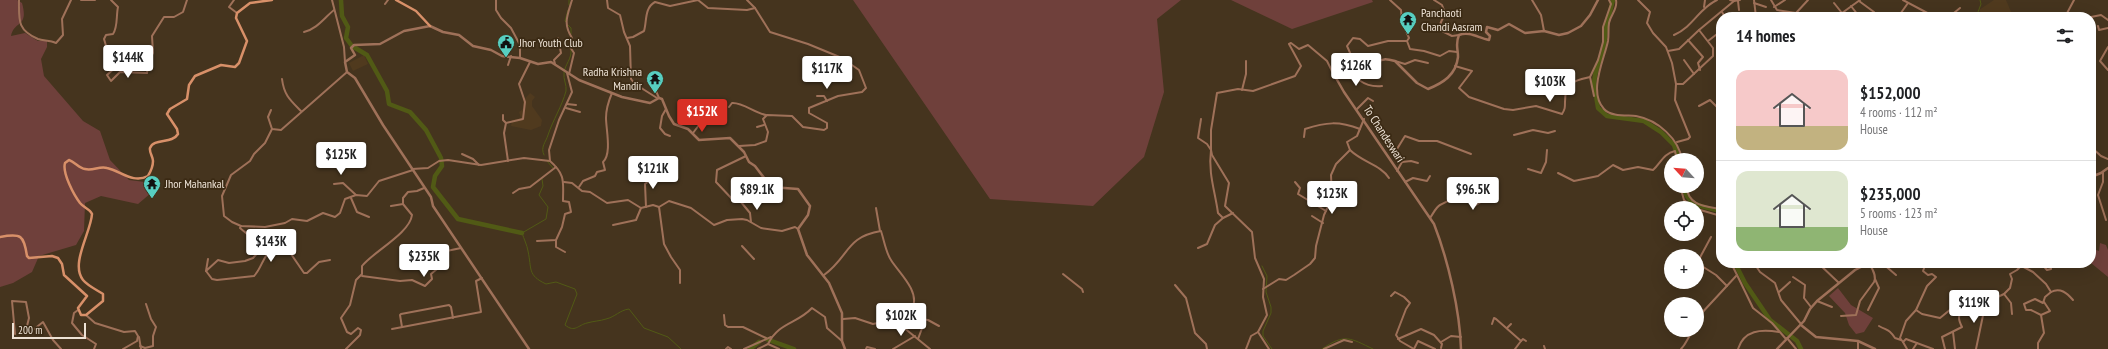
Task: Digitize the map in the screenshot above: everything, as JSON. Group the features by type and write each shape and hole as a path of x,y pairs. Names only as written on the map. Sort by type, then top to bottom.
{"main road":[{"path":"0,237 13,235 21,238 27,246 27,256 29,258 52,256 58,258 62,264 64,275 87,296 78,310 81,314 86,315 103,301 105,298 103,294 84,282 79,273 79,262 92,214 77,199 66,176 64,168 65,163 69,160 78,167 89,170 107,168 133,178 140,179 148,176 153,163 150,151 151,147 155,144 173,139 178,134 177,129 167,114 170,109 187,99 190,92 189,85 192,79 221,65 235,66 239,63 246,41 236,18 237,13 250,3 272,0"},
{"path":"396,0 416,12 430,26"}],"street":[{"path":"19,0 19,23 22,29 39,40 46,39 56,43 63,35 62,19 71,0"},
{"path":"81,0 91,2 94,0"},
{"path":"111,0 118,7 117,24 113,34 106,36 104,39 109,56 118,62 118,64 107,75 111,81 120,72 147,74 149,60 153,53 151,39 153,32 164,17 174,17 183,12 186,0"},
{"path":"234,0 229,7 237,13"},
{"path":"332,0 344,47 347,72 355,78 361,91 431,197 433,206 462,247 511,326 529,349"},
{"path":"385,4 388,0"},
{"path":"496,0 496,10 498,14 511,28 520,45 520,58"},
{"path":"548,161 549,150 559,120 566,108 572,92 568,73 574,53 570,47 572,38 568,32 565,20 572,0"},
{"path":"607,0 608,8 620,15 624,32 630,46 631,79 646,93 662,99 674,124 684,127 693,133 699,140 706,141 728,137 739,146 749,162 755,166 771,187 777,189 793,187 800,191 810,211 798,229"},
{"path":"627,38 634,37 644,31 644,18 652,4 655,2 670,6 698,0 708,8 747,10 755,8"},
{"path":"729,107 732,103 737,102 754,112 767,115 792,116 803,127 824,130 827,128 827,123 809,113 808,110 815,104 838,96 862,92 866,88 858,70 837,56 808,44 770,32 755,8 747,0"},
{"path":"1390,0 1401,10 1402,21 1409,38 1407,41 1410,49 1428,51 1440,56 1449,51 1457,52"},
{"path":"1434,0 1442,5 1445,13 1438,29 1452,36 1464,33 1489,40 1490,36 1486,32 1488,27 1498,30 1509,24 1525,33 1544,31 1558,35 1568,33 1581,26 1590,15 1598,0"},
{"path":"1532,0 1541,15 1544,31"},
{"path":"1594,96 1590,78 1603,42 1603,27 1611,4 1609,0"},
{"path":"1616,0 1616,10 1610,22 1608,40 1598,73 1600,102 1604,110 1612,114 1638,116 1648,120 1668,133 1677,142 1678,153"},
{"path":"1638,0 1650,12 1647,23 1668,51 1674,71 1676,84 1675,100 1690,137 1677,142"},
{"path":"1674,35 1691,24 1698,17 1704,7 1705,0"},
{"path":"1704,7 1717,0"},
{"path":"1730,0 1739,1 1739,10"},
{"path":"1771,0 1774,7 1778,11 1787,12"},
{"path":"1774,7 1785,0"},
{"path":"1843,12 1859,0 1874,12"},
{"path":"1903,0 1925,12"},
{"path":"2068,12 2074,0"},
{"path":"1722,12 1734,1"},
{"path":"1754,1 1766,7"},
{"path":"1754,1 1755,12"},
{"path":"1797,12 1806,1"},
{"path":"1834,3 1841,12"},
{"path":"1902,12 1908,3"},
{"path":"1851,6 1856,12"},
{"path":"1955,12 1960,8"},
{"path":"304,32 315,28 334,10"},
{"path":"2096,16 2101,15 2108,20"},
{"path":"1668,51 1679,49 1716,17"},
{"path":"345,62 355,55 351,48 354,45 380,44 404,31 430,26 443,32 459,35 473,46 491,50 502,56 520,58 542,65 551,62 579,80 612,93 650,104 658,98"},
{"path":"2098,26 2099,30 2108,28"},
{"path":"1676,84 1683,84 1700,70 1713,56 1712,48 1699,30"},
{"path":"1395,61 1417,83 1428,89 1446,80 1455,66 1457,52 1455,43 1459,35"},
{"path":"1708,41 1716,35"},
{"path":"555,64 554,60 561,53 558,38"},
{"path":"1407,41 1384,42 1368,46 1360,39 1353,38 1347,46 1351,55 1351,60 1356,68 1372,64 1378,59 1384,58 1405,64 1415,60 1428,63"},
{"path":"1688,40 1703,57 1698,63 1700,70"},
{"path":"1224,218 1218,214 1209,166 1211,130 1217,93 1242,90 1253,92 1296,76 1301,66 1289,44 1291,43 1299,49 1308,45 1311,47 1327,61 1332,72 1343,62 1351,60"},
{"path":"2108,47 2100,61 2108,70"},
{"path":"508,65 511,56"},
{"path":"1684,60 1694,74"},
{"path":"1242,90 1246,74 1246,61"},
{"path":"506,123 523,119 526,102 519,84 530,62"},
{"path":"1343,62 1356,80 1374,86 1382,86"},
{"path":"1455,66 1472,71 1459,88 1469,97 1494,106 1513,110 1536,106 1562,114 1565,110 1565,97 1569,85 1572,82 1590,78"},
{"path":"272,128 281,130 347,72"},
{"name":"To Chandeswari","path":"1332,72 1429,218 1439,238 1460,323 1461,349"},
{"path":"282,79 284,91 289,100 301,111"},
{"path":"657,89 656,92 658,98"},
{"path":"579,187 583,181 593,179 599,170 605,170 603,162 606,159 608,151 609,132 606,119 612,93"},
{"path":"817,96 824,96 826,100"},
{"path":"1357,109 1368,98 1373,101"},
{"path":"1699,106 1710,100 1716,106"},
{"path":"567,104 576,105"},
{"path":"566,108 580,112"},
{"path":"666,109 662,116 660,128 665,134 670,136"},
{"path":"271,110 268,117 272,128 265,143 254,154 250,161 231,175 222,196 224,216 232,222 241,226 265,227 284,223 292,219 307,221 323,213 335,217 340,213 345,199 356,195 367,196 379,181 412,170 428,168 439,161 448,160 479,165 524,158 548,161 556,167 564,182 563,201 569,202 571,212 565,214 562,228 556,240 556,247 565,252"},
{"path":"503,115 503,120 506,123 504,133 508,161"},
{"path":"739,146 755,145 766,142 768,132 764,125 763,119 767,115"},
{"path":"1201,119 1198,138 1207,144 1229,183 1225,206 1252,232 1255,258 1264,279 1263,297 1267,315 1258,332 1251,336 1246,349"},
{"path":"1364,119 1357,136 1347,142 1350,150 1361,160 1382,169 1389,178"},
{"path":"1304,137 1305,129 1336,122 1360,130"},
{"path":"693,133 699,125"},
{"path":"757,127 764,125"},
{"path":"1514,135 1533,130 1548,133 1555,131"},
{"path":"1402,162 1397,149 1405,136 1419,141 1436,141 1471,154"},
{"path":"1264,289 1270,287 1279,279 1286,280 1310,264 1315,258 1316,246 1326,211 1332,198 1331,175 1333,168 1350,150"},
{"path":"1528,169 1541,173 1546,162 1547,150"},
{"path":"1558,173 1574,181 1598,176 1613,166 1623,170 1638,167 1651,171 1660,164 1667,154 1677,150"},
{"path":"2096,152 2108,159"},
{"path":"462,154 473,159 479,165"},
{"path":"746,156 717,170 716,182 734,201 741,202 750,213 752,224"},
{"path":"1402,162 1411,161 1418,163"},
{"path":"1397,170 1402,162"},
{"path":"513,193 519,189 530,187 556,167"},
{"path":"2096,175 2108,168"},
{"path":"2103,172 2103,182 2098,194 2106,220"},
{"path":"646,207 645,184 650,180 651,176"},
{"path":"1405,182 1413,178 1427,181 1430,176"},
{"path":"1429,218 1439,206 1463,192 1474,180"},
{"path":"564,182 572,183 579,187 582,191 590,192 603,202 612,204 628,200 640,208 653,205 659,207 669,201 691,208 714,225 727,220 742,219 761,228 782,231 795,227 798,229"},
{"path":"1295,182 1299,186 1298,194 1326,211"},
{"path":"334,184 343,183 356,195"},
{"path":"403,204 405,194 424,188"},
{"path":"1463,192 1476,205 1489,197"},
{"path":"1687,193 1688,197 1694,202 1716,208"},
{"path":"351,198 357,212 369,217"},
{"path":"390,206 403,204"},
{"path":"362,276 362,266 364,263 391,242 410,222 412,215 403,204"},
{"path":"659,207 664,244 680,270 680,283"},
{"path":"613,225 636,220 640,208"},
{"path":"876,208 880,231 891,260 905,277 913,296 913,306 924,326 918,338"},
{"path":"1704,211 1716,215"},
{"path":"1198,248 1207,244 1215,225 1233,213"},
{"path":"1312,216 1323,223"},
{"path":"206,271 218,260 229,263 245,261 252,258 259,249 280,242 253,239 240,228 241,226"},
{"path":"798,229 807,255 824,275 843,318 842,341 845,349"},
{"path":"824,275 838,263 850,244 857,238 880,231"},
{"path":"1711,237 1697,263 1716,275 1727,286"},
{"path":"537,241 556,240"},
{"path":"742,246 754,259"},
{"path":"265,247 289,251 304,273 307,273 319,262 330,260"},
{"path":"346,349 360,335 361,330 358,328 350,334 347,332 341,318 350,305 356,280 362,276 400,281 412,280 425,286 432,279 430,274 437,269 435,257 437,252 462,247"},
{"path":"208,259 206,271 212,279 217,280 254,276 260,270 265,258 272,248"},
{"path":"1733,268 1753,308 1787,338 1796,349"},
{"path":"1757,268 1760,272 1775,283 1782,300 1801,325 1816,337 1858,341 1875,349"},
{"path":"1823,268 1840,284"},
{"path":"1777,349 1801,325 1811,307 1817,300 1840,284 1859,268"},
{"path":"1868,310 1879,288 1871,268"},
{"path":"1888,268 1896,275"},
{"path":"1902,341 1901,332 1906,321 1916,310 1927,286 1936,277 1932,274 1928,275 1923,271 1924,268"},
{"path":"1916,310 1922,314 1940,318 1962,300 1976,298 1986,301 2004,294 2012,283 2010,274 2019,268"},
{"path":"2027,268 2033,272 2051,292"},
{"path":"1063,274 1082,289 1083,292"},
{"path":"1704,311 1736,275"},
{"path":"1793,277 1805,285 1804,298 1811,307"},
{"path":"392,329 481,312 476,281 482,278"},
{"path":"1841,316 1856,315 1860,301 1875,279"},
{"path":"1779,292 1790,282"},
{"path":"1175,285 1186,298 1195,333 1206,344 1207,349"},
{"path":"2044,302 2045,297 2054,290 2064,291 2073,300"},
{"path":"1390,296 1395,292 1404,297 1410,303 1396,331 1398,339 1414,349 1418,341 1435,349"},
{"path":"2004,294 2011,303 2012,314"},
{"path":"1945,349 1942,337 1962,327 1959,318 1964,307 1976,298"},
{"path":"2041,315 2031,310 2026,310 2024,304 2035,299 2041,304 2044,302"},
{"path":"1817,300 1832,306"},
{"path":"15,334 12,301 26,302 29,318 27,326 29,329 33,330 43,322 60,349"},
{"path":"1976,349 1986,301"},
{"path":"2041,315 2050,311 2044,302"},
{"path":"140,346 145,348 153,346 153,336 156,327 151,319 146,304"},
{"path":"402,327 401,314 449,305 451,307 453,318"},
{"path":"758,349 768,344 771,338 787,323 805,316 815,308 825,316 827,328 830,332 842,341"},
{"path":"78,310 74,313 72,323 82,335 96,344 94,349"},
{"path":"724,314 725,325 728,327 743,327 766,338 771,338"},
{"path":"86,315 95,323 124,332 135,331 138,336 141,349"},
{"path":"2038,349 2038,343 2044,333 2041,315"},
{"path":"843,318 855,318 873,324 882,322 903,327 930,349"},
{"path":"1492,324 1494,318 1508,328 1521,341 1523,339 1526,341"},
{"path":"921,319 928,320 939,326"},
{"path":"1508,328 1511,324"},
{"path":"1879,326 1892,332 1895,338 1902,341 1908,349"},
{"path":"1398,339 1421,329 1434,335 1442,344 1442,349"},
{"path":"1738,349 1743,338 1753,331 1780,332"},
{"path":"1258,332 1269,349"},
{"path":"1953,332 1955,349"},
{"path":"123,349 137,341 138,336"},
{"path":"893,349 915,336"},
{"path":"1440,342 1451,336 1460,337"},
{"path":"1681,349 1687,343 1689,337"},
{"path":"744,349 766,338"},
{"path":"1902,341 1906,339 1933,349"},
{"path":"1324,349 1344,340 1352,342"},
{"path":"1515,349 1521,341"},
{"path":"1858,341 1858,349"},
{"path":"1913,349 1917,343"},
{"path":"768,344 779,349"},
{"path":"866,349 867,347 875,349"},
{"path":"726,349 731,349"}],"shaded area":[{"path":"0,0 17,0 22,3 24,16 11,36 25,33 38,41 47,41 47,47 41,59 44,76 83,121 100,131 110,160 129,180 145,182 151,193 138,204 101,196 85,203 84,231 76,245 39,256 32,272 13,283 0,287"},
{"path":"853,0 1181,0 1157,19 1164,92 1144,157 1093,206 990,199"},
{"path":"1231,0 1372,0 1373,2 1292,29"},
{"path":"1994,0 2006,0 2011,12 1980,12 1979,10"},
{"path":"364,55 368,64 353,71 349,63"},
{"path":"530,93 535,97 532,101 532,106 542,120 541,126 531,130 511,126 512,120 521,118 519,112 523,109 523,101"},
{"path":"2100,243 2106,245 2108,250 2108,277 2096,267 2096,250 2099,251"},
{"path":"1838,288 1851,305 1873,318 1864,332 1856,334 1849,325 1845,313 1829,296"}],"waterway":[{"path":"341,0 342,16 348,27 346,38 352,46 367,55 387,91 389,104 410,112 426,130 440,156"},
{"path":"569,0 569,5"},
{"path":"1613,0 1606,27 1604,46 1595,75 1594,83 1598,108 1607,116 1644,121 1661,132 1674,145 1677,153"},
{"path":"1978,12 1981,4 1980,0"},
{"path":"566,22 568,10"},
{"path":"568,25 571,28 571,34"},
{"path":"544,155 544,145 566,91 564,73 571,50"},
{"path":"441,158 442,166 435,176 433,187 458,219 522,233"},
{"path":"547,161 553,168"},
{"path":"542,179 543,186 539,195 548,207 546,219 522,233 528,249 531,271 536,278 546,284 556,282 575,289 577,294 565,325 571,328 576,328 587,323 609,318 629,309 644,328 668,337 681,349"},
{"path":"1685,193 1692,202 1702,207 1716,210"},
{"path":"1262,266 1267,276 1266,292 1271,307 1271,313 1263,331 1263,336 1272,349"},
{"path":"1738,268 1745,283 1770,320 1797,341 1801,349"},
{"path":"766,339 794,349"},
{"path":"1322,349 1342,339 1353,340 1373,349"},
{"path":"750,349 759,342"}],"place":[{"name":"Panchaoti Chandi Aasram","path":"1408,35"},
{"name":"Jhor Youth Club","path":"506,58"},
{"name":"Radha Krishna Mandir","path":"655,94"},
{"name":"Jhor Mahankal","path":"152,199"}]}
